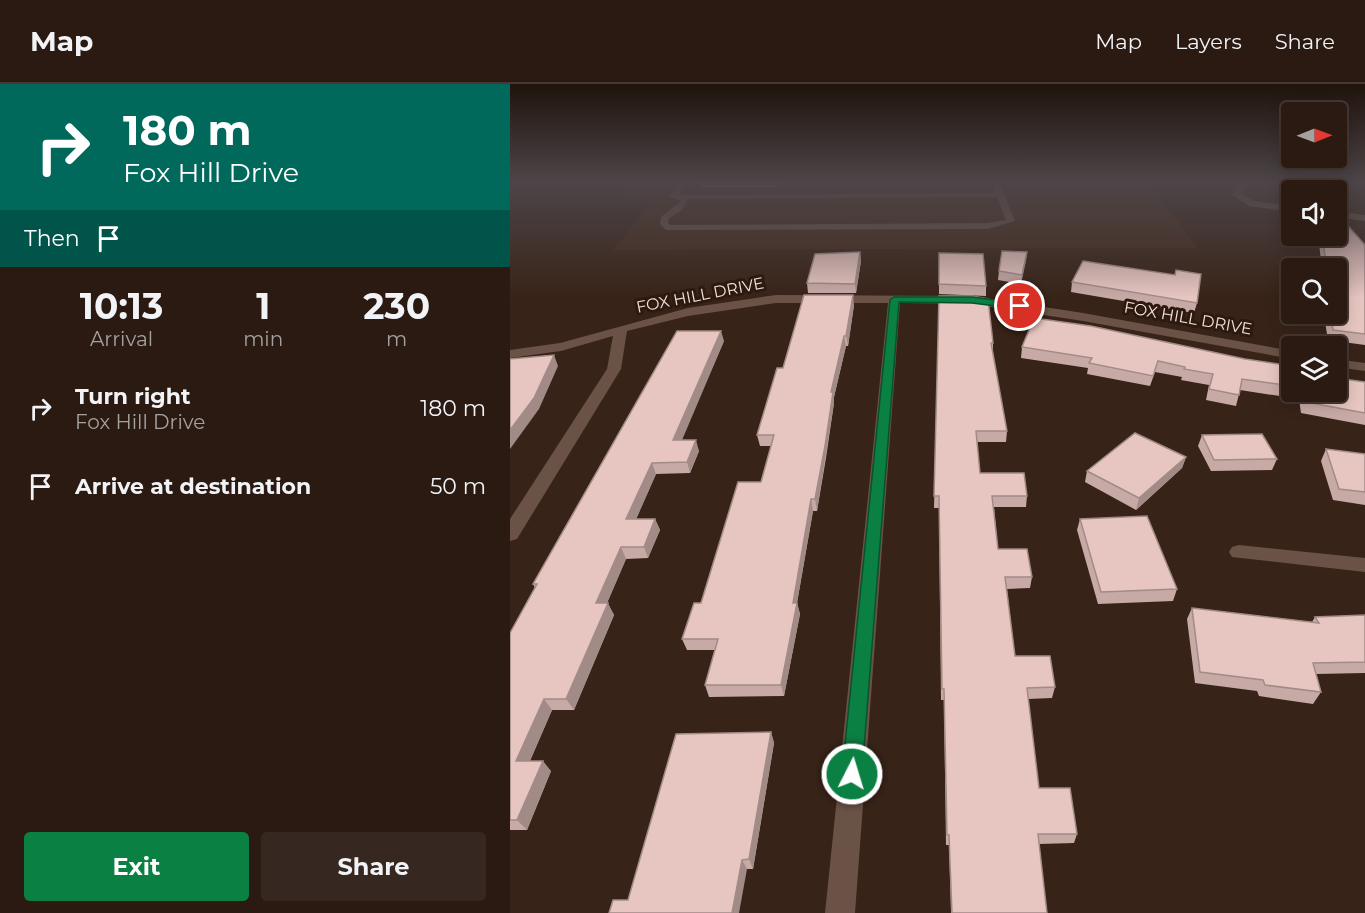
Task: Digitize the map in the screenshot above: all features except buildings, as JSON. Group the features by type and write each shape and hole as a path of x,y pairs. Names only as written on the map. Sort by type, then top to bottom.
{"street":[{"name":"FOX HILL DRIVE","path":"510,354 561,347 688,312 776,299 972,300 1281,353"},
{"path":"840,913 894,300"},
{"path":"510,534 614,369 621,329"},
{"path":"1347,365 1365,368"},
{"path":"1239,552 1365,565"}],"lane":[{"path":"664,221 664,224 669,228 988,226 1011,221"}],"shaded area":[{"path":"637,221 1177,221 1198,248 613,250"}],"route":[{"path":"852,774 894,300 972,300 1020,306"}]}
